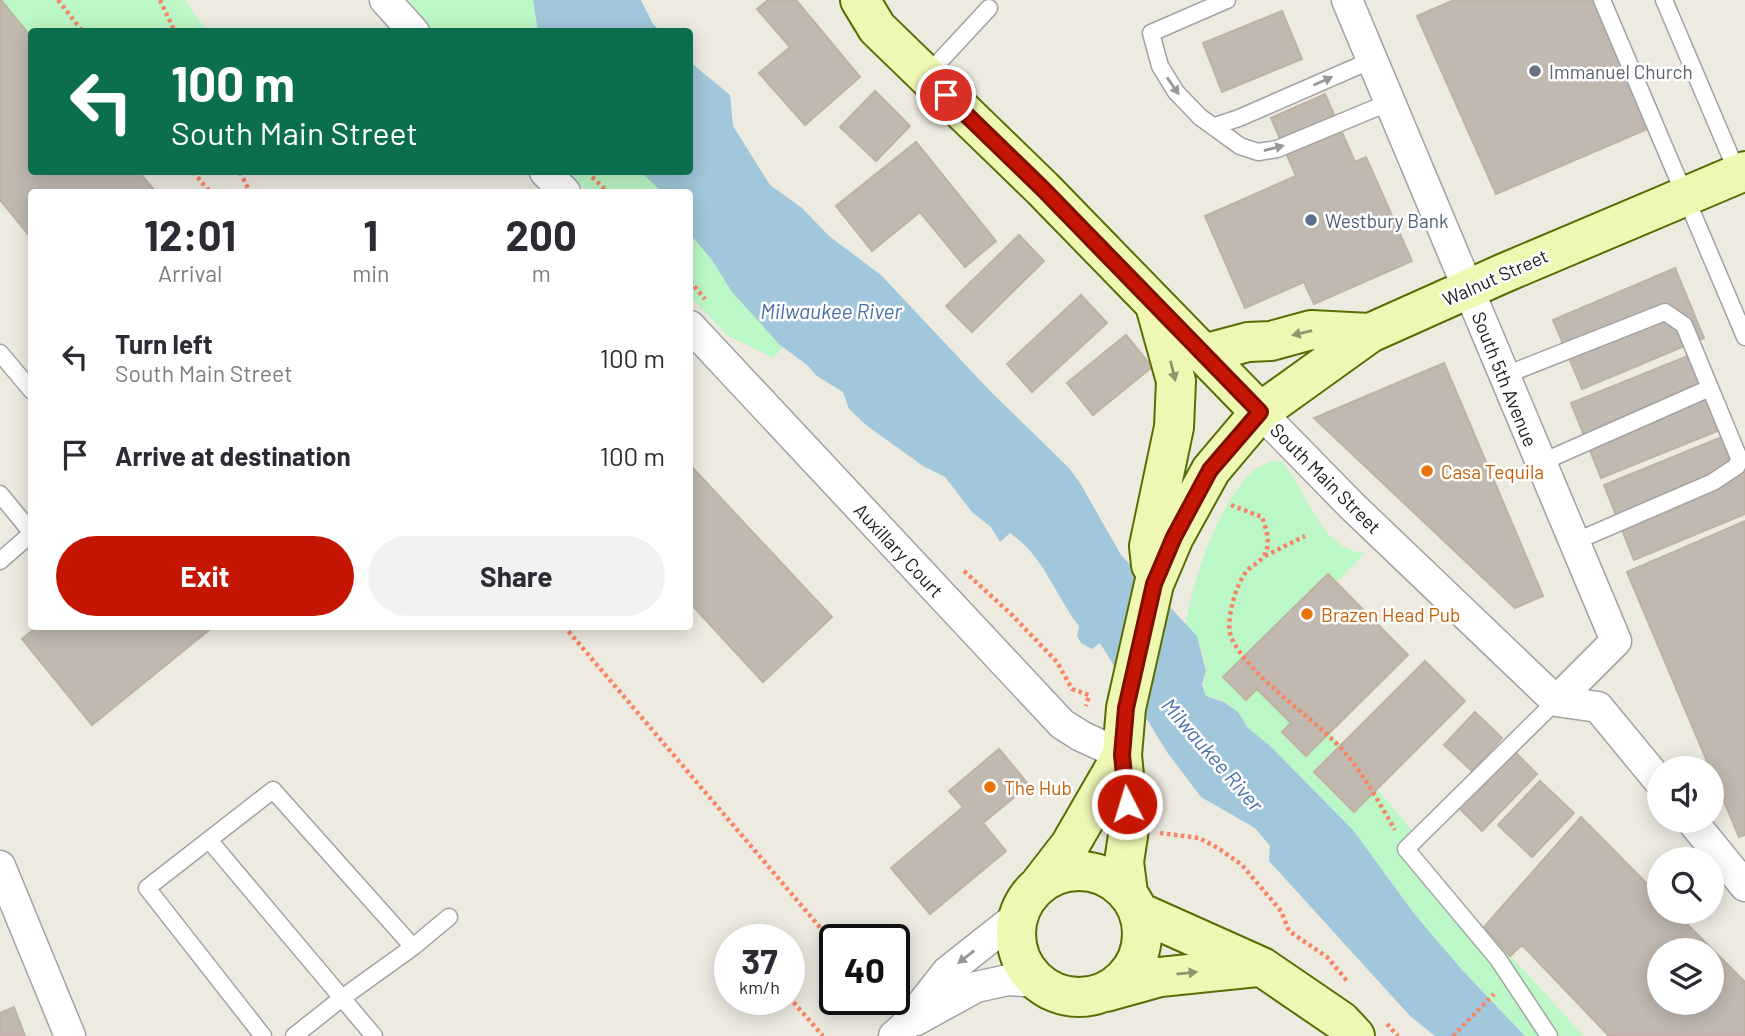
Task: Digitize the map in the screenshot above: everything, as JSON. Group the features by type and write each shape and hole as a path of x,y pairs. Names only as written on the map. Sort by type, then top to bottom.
{"main road":[{"name":"South Main Street","path":"860,0 877,28 1043,189 1260,412"},
{"name":"Walnut Street","path":"1154,584 1174,537 1210,470 1260,412 1370,333 1469,288 1742,173"},
{"path":"1097,995 1116,986 1131,971 1140,953 1143,932 1124,863 1129,829 1122,755 1126,708 1154,584 1149,546 1174,427 1176,381 1155,306"},
{"path":"1203,354 1311,330 1370,333"},
{"path":"1122,755 1070,845 1029,900 1016,933 1018,950 1025,968 1037,982 1050,991 1082,998 1160,977 1262,967"},
{"path":"1029,900 1056,876 1076,871 1095,873 1113,880 1133,903 1262,967 1341,1021 1368,1027"}],"street":[{"path":"385,0 410,28"},
{"name":"South 5th Avenue","path":"1347,0 1616,641 1556,701"},
{"path":"548,175 562,189"},
{"name":"Auxillary Court","path":"693,329 1062,724 1122,755"},
{"name":"South Main Street","path":"1260,412 1352,506 1556,701"},
{"path":"1556,701 1598,707 1647,766"},
{"path":"1702,833 1745,886"},
{"path":"0,866 70,1036"},
{"path":"899,1031 947,972 1029,900"},
{"path":"899,1031 976,987 1008,980 1037,982"}],"lane":[{"path":"1227,0 1151,33 1160,66 1176,92 1200,117 1240,146 1258,152 1277,149 1390,102"},
{"path":"1602,0 1745,337"},
{"path":"1664,0 1742,173"},
{"path":"926,76 989,8"},
{"path":"1214,126 1372,60"},
{"path":"1503,376 1665,312 1684,324 1739,458 1737,466 1713,482 1574,542"},
{"path":"0,353 28,386"},
{"path":"1540,463 1710,388"},
{"path":"0,494 28,528"},
{"path":"0,561 28,536"},
{"path":"1549,1036 1461,913 1406,849 1556,701"},
{"path":"263,1036 147,888 273,790 413,947"},
{"path":"209,840 374,1036"},
{"path":"294,1036 449,917"}],"path":[{"path":"58,0 80,28"},
{"path":"160,0 173,28"},
{"path":"195,175 207,189"},
{"path":"589,175 605,189"},
{"path":"1197,495 1262,517 1268,542 1264,556"},
{"path":"1305,536 1264,556 1246,571 1237,589 1231,611 1230,635 1251,665 1345,753 1374,793 1406,849"},
{"path":"567,630 819,926"},
{"path":"1086,706 1089,695"},
{"path":"1154,833 1199,838 1242,865 1281,911 1289,931 1327,957 1349,983"},
{"path":"1453,1036 1510,978"},
{"path":"805,1015 823,1036"},
{"path":"1368,1027 1398,1036"}],"green space":[{"path":"1,0 185,0 205,28 28,28 28,35"},
{"path":"399,0 538,0 544,28 427,28"},
{"path":"570,175 663,175 673,189 585,189"},
{"path":"693,227 790,340 773,358 728,336 693,299"},
{"path":"1272,461 1281,461 1316,517 1336,541 1349,549 1365,553 1262,660 1326,728 1414,833 1406,842 1584,1036 1525,1036 1463,971 1416,916 1388,877 1269,745 1252,732 1230,706 1206,696 1203,687 1206,669 1204,656 1197,639 1186,624 1194,586 1218,521 1229,502 1253,471"}],"water":[{"path":"533,0 641,0 657,28 538,28"},
{"name":"Milwaukee River","path":"693,64 730,95 733,126 770,185 802,208 829,236 881,275 990,391 1069,468 1121,555 1197,636 1206,671 1202,685 1206,696 1224,702 1238,712 1248,728 1269,745 1353,830 1416,916 1463,971 1525,1036 1435,1036 1410,1016 1269,861 1270,846 1255,828 1201,797 1167,752 1100,643 1092,649 1081,643 1077,636 1079,626 1032,553 1010,533 1000,542 991,527 972,512 945,477 923,466 866,425 849,409 843,392 817,376 780,345 732,292 712,260 693,238 693,189 659,189 644,175 693,175"}],"building":[{"path":"1,0 28,33 28,175 142,175 153,189 28,189 28,234 0,200"},
{"path":"768,0 796,0 860,77 805,125 759,73 790,47 757,9"},
{"name":"Immanuel Church","path":"1454,0 1597,0 1652,127 1496,194 1417,16"},
{"path":"1282,11 1302,59 1222,92 1203,43"},
{"path":"875,91 910,126 876,161 840,127"},
{"path":"1325,94 1355,162 1366,157 1412,261 1314,304 1304,282 1245,308 1205,216 1296,176 1271,118"},
{"path":"916,142 996,241 965,267 920,212 872,251 836,206"},
{"path":"1019,235 1044,261 972,332 946,306"},
{"path":"1675,268 1704,338 1582,389 1553,320"},
{"path":"1081,295 1107,323 1032,392 1007,364"},
{"path":"1126,335 1152,367 1093,415 1067,383"},
{"path":"1700,351 1730,426 1601,478 1571,403"},
{"path":"1444,363 1543,596 1515,608 1314,418"},
{"path":"1734,432 1745,458 1745,514 1634,560 1604,485"},
{"path":"693,468 832,617 763,682 693,606"},
{"path":"1745,521 1745,835 1739,837 1724,802 1724,756 1705,756 1627,572"},
{"path":"1328,574 1408,655 1306,756 1282,732 1291,723 1257,689 1246,700 1223,677"},
{"path":"33,630 209,630 92,725 22,639"},
{"path":"1425,661 1465,701 1354,812 1314,772"},
{"path":"1475,712 1502,738 1472,771 1444,745"},
{"path":"1510,747 1537,774 1482,831 1455,804"},
{"path":"999,749 1029,785 983,823 1006,851 930,914 891,868 963,807 949,791"},
{"path":"1540,781 1574,813 1532,857 1498,825"},
{"path":"1581,817 1647,884 1647,924 1687,924 1701,938 1647,938 1647,1015 1724,1015 1724,961 1745,982 1745,1036 1609,1036 1522,945 1510,956 1484,927"},
{"path":"14,1007 25,1036 0,1036 0,1013"}],"place":[{"name":"Immanuel Church","path":"1535,71"},
{"name":"Westbury Bank","path":"1311,220"},
{"name":"Casa Tequila","path":"1427,471"},
{"name":"Brazen Head Pub","path":"1307,614"},
{"name":"The Hub","path":"990,787"}],"route":[{"path":"946,95 1043,189 1260,412 1210,470 1174,537 1154,584 1126,708 1122,755 1127,804"}]}
